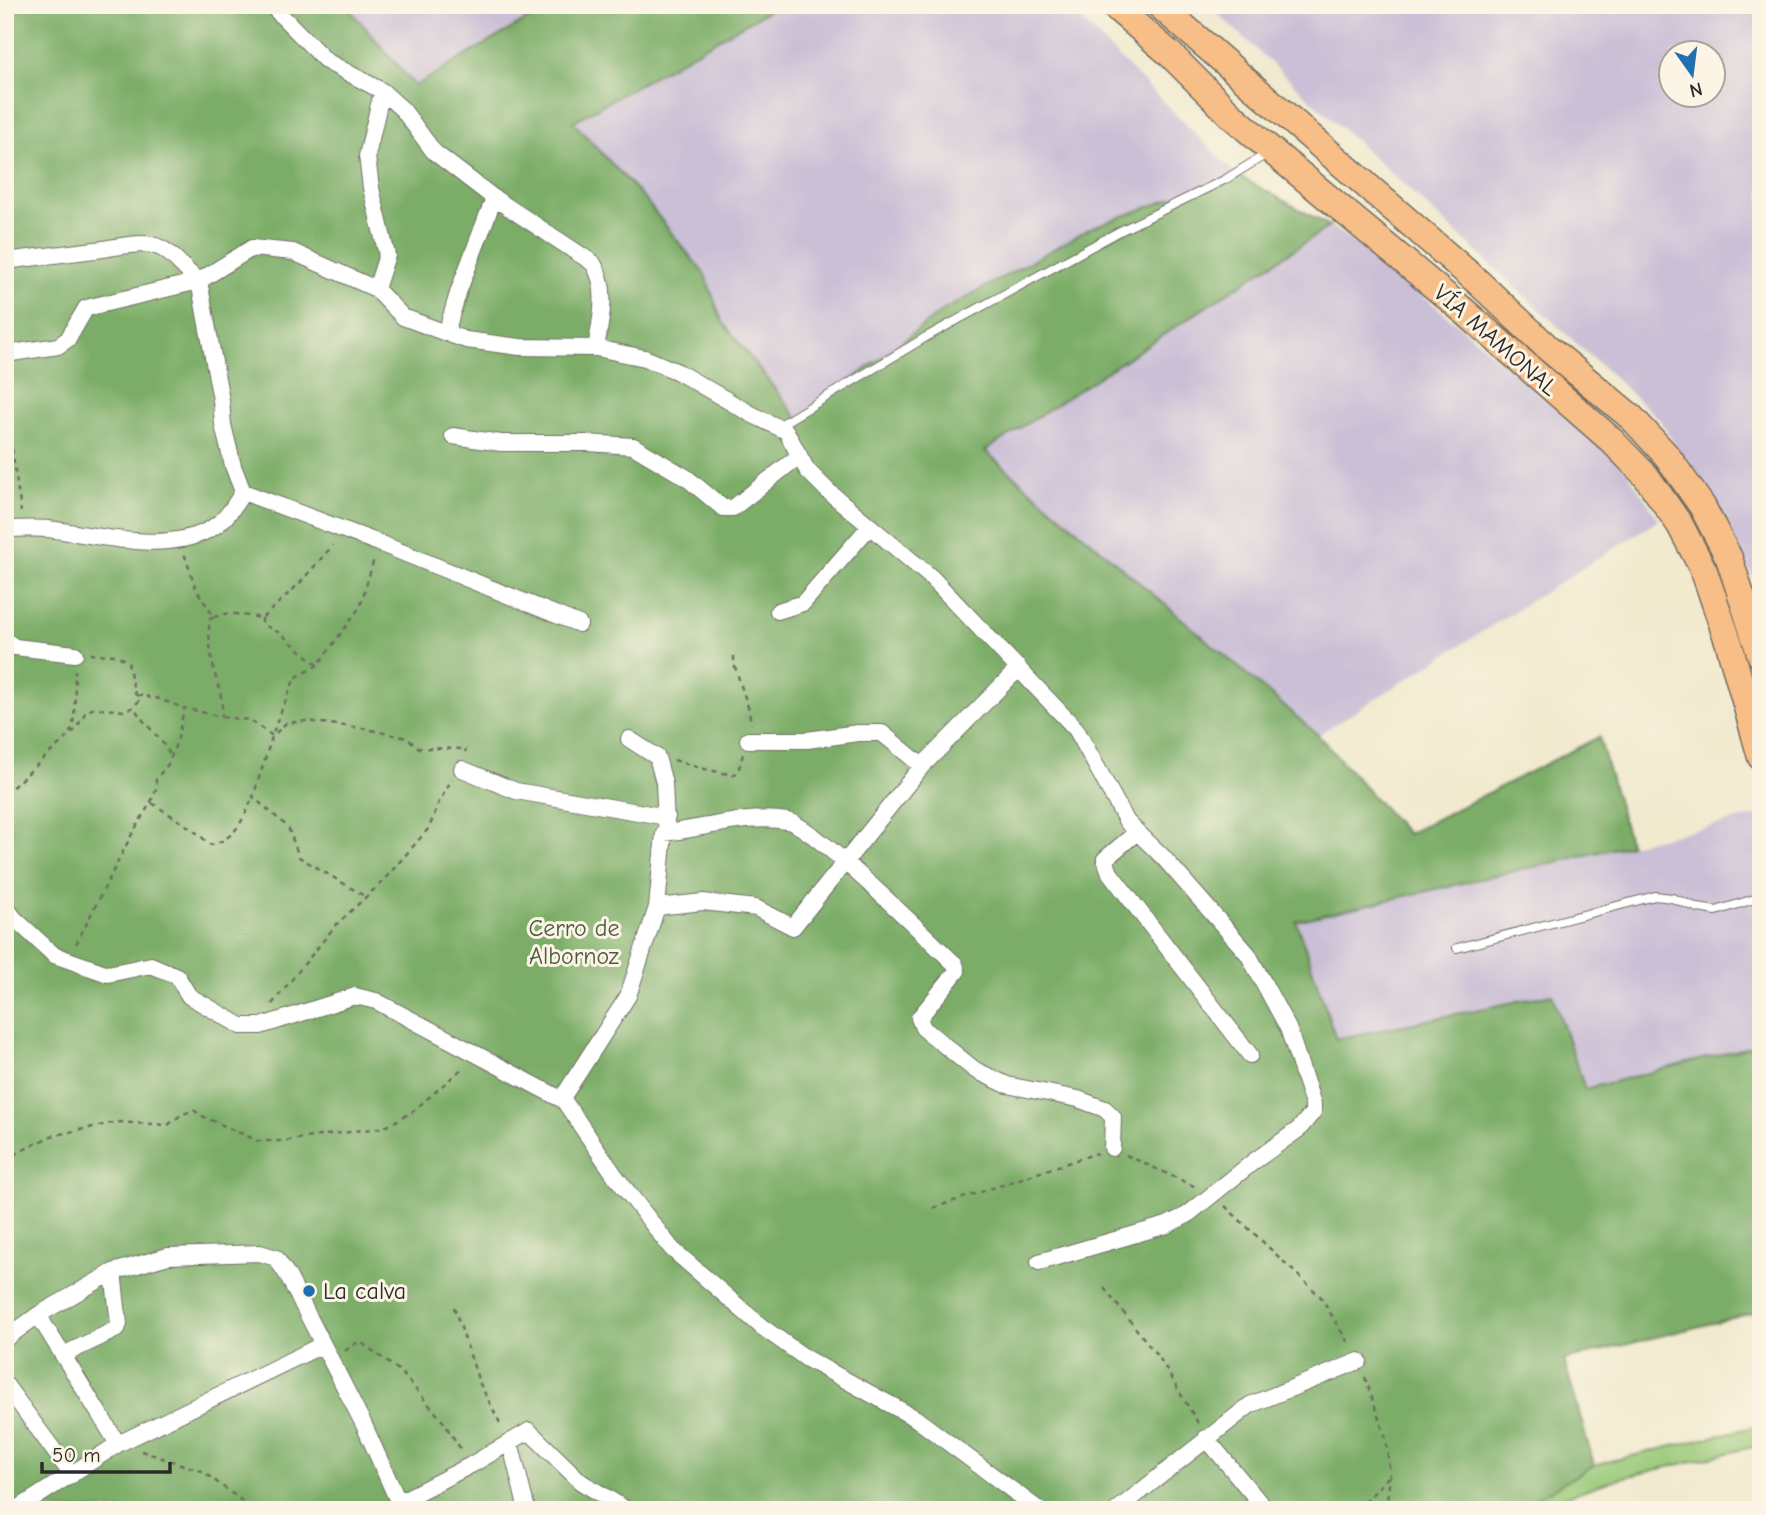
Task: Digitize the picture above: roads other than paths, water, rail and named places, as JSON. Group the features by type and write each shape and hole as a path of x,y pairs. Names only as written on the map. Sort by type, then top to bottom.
{"main road":[{"name":"VÍA MAMONAL","path":"1113,5 1169,53 1272,150 1475,320 1611,440 1646,476 1680,525 1704,571 1730,644 1761,757"},
{"name":"VÍA MAMONAL","path":"1159,5 1479,283 1548,348 1641,428 1667,456 1702,506 1729,558 1761,656"}],"street":[{"path":"271,5 326,61 382,91 403,110 434,152 494,198 593,263 601,276 602,314 596,348"},
{"path":"376,289 387,256 370,188 367,156 382,91"},
{"path":"446,333 459,290 494,198"},
{"path":"5,261 128,245 152,245 168,252 178,260 185,271 199,281 221,400 223,425 233,466 243,492 379,543 579,624"},
{"path":"5,354 58,346 68,339 86,308 199,281 251,248 269,248 293,252 376,289 403,317 466,340 520,347 596,348 645,358 678,372 786,431 807,470 932,578 1076,729 1127,821 1163,857 1248,954 1288,1028 1313,1104 1313,1112 1299,1129 1187,1215 1167,1225 1039,1262"},
{"path":"453,436 501,443 633,446 687,478 723,509 733,508 799,456"},
{"path":"5,529 44,529 136,541 178,539 212,529 231,513 243,492"},
{"path":"778,611 803,603 870,526"},
{"path":"5,640 15,647 75,654"},
{"path":"657,907 703,902 756,908 793,927 922,766 1019,668"},
{"path":"748,740 807,740 858,733 882,733 922,766"},
{"path":"562,1098 628,996 657,907 666,825 664,783 657,757 629,739"},
{"path":"461,769 516,791 666,825 746,820 790,821 817,838 955,964 957,971 919,1018 923,1028 975,1070 1007,1085 1078,1099 1105,1109 1113,1116 1112,1148"},
{"path":"1137,832 1105,859 1110,873 1250,1055"},
{"path":"5,906 14,918 54,955 108,974 151,965 177,976 189,996 241,1026 261,1026 355,996 376,1001 562,1098 616,1177 672,1249 762,1327 807,1359 915,1418 1040,1510"},
{"path":"5,1339 38,1315 113,1272 168,1256 260,1253 276,1258 288,1276 364,1425 400,1506 525,1432 531,1432 580,1482 627,1510"},
{"path":"63,1354 117,1329 119,1324 113,1272"},
{"path":"38,1315 118,1444"},
{"path":"16,1510 118,1444 322,1345"},
{"path":"1117,1510 1206,1437 1250,1405 1359,1361"},
{"path":"5,1384 72,1475"},
{"path":"1206,1437 1266,1510"},
{"path":"510,1442 527,1510"}],"lane":[{"path":"778,426 926,338 1120,231 1226,180 1272,150"},
{"path":"1457,948 1655,896 1672,898 1698,908 1716,911 1761,897"}],"place":[{"name":"La calva","path":"309,1291"}],"park label":[{"name":"Cerro de Albornoz","path":"574,942"}]}
